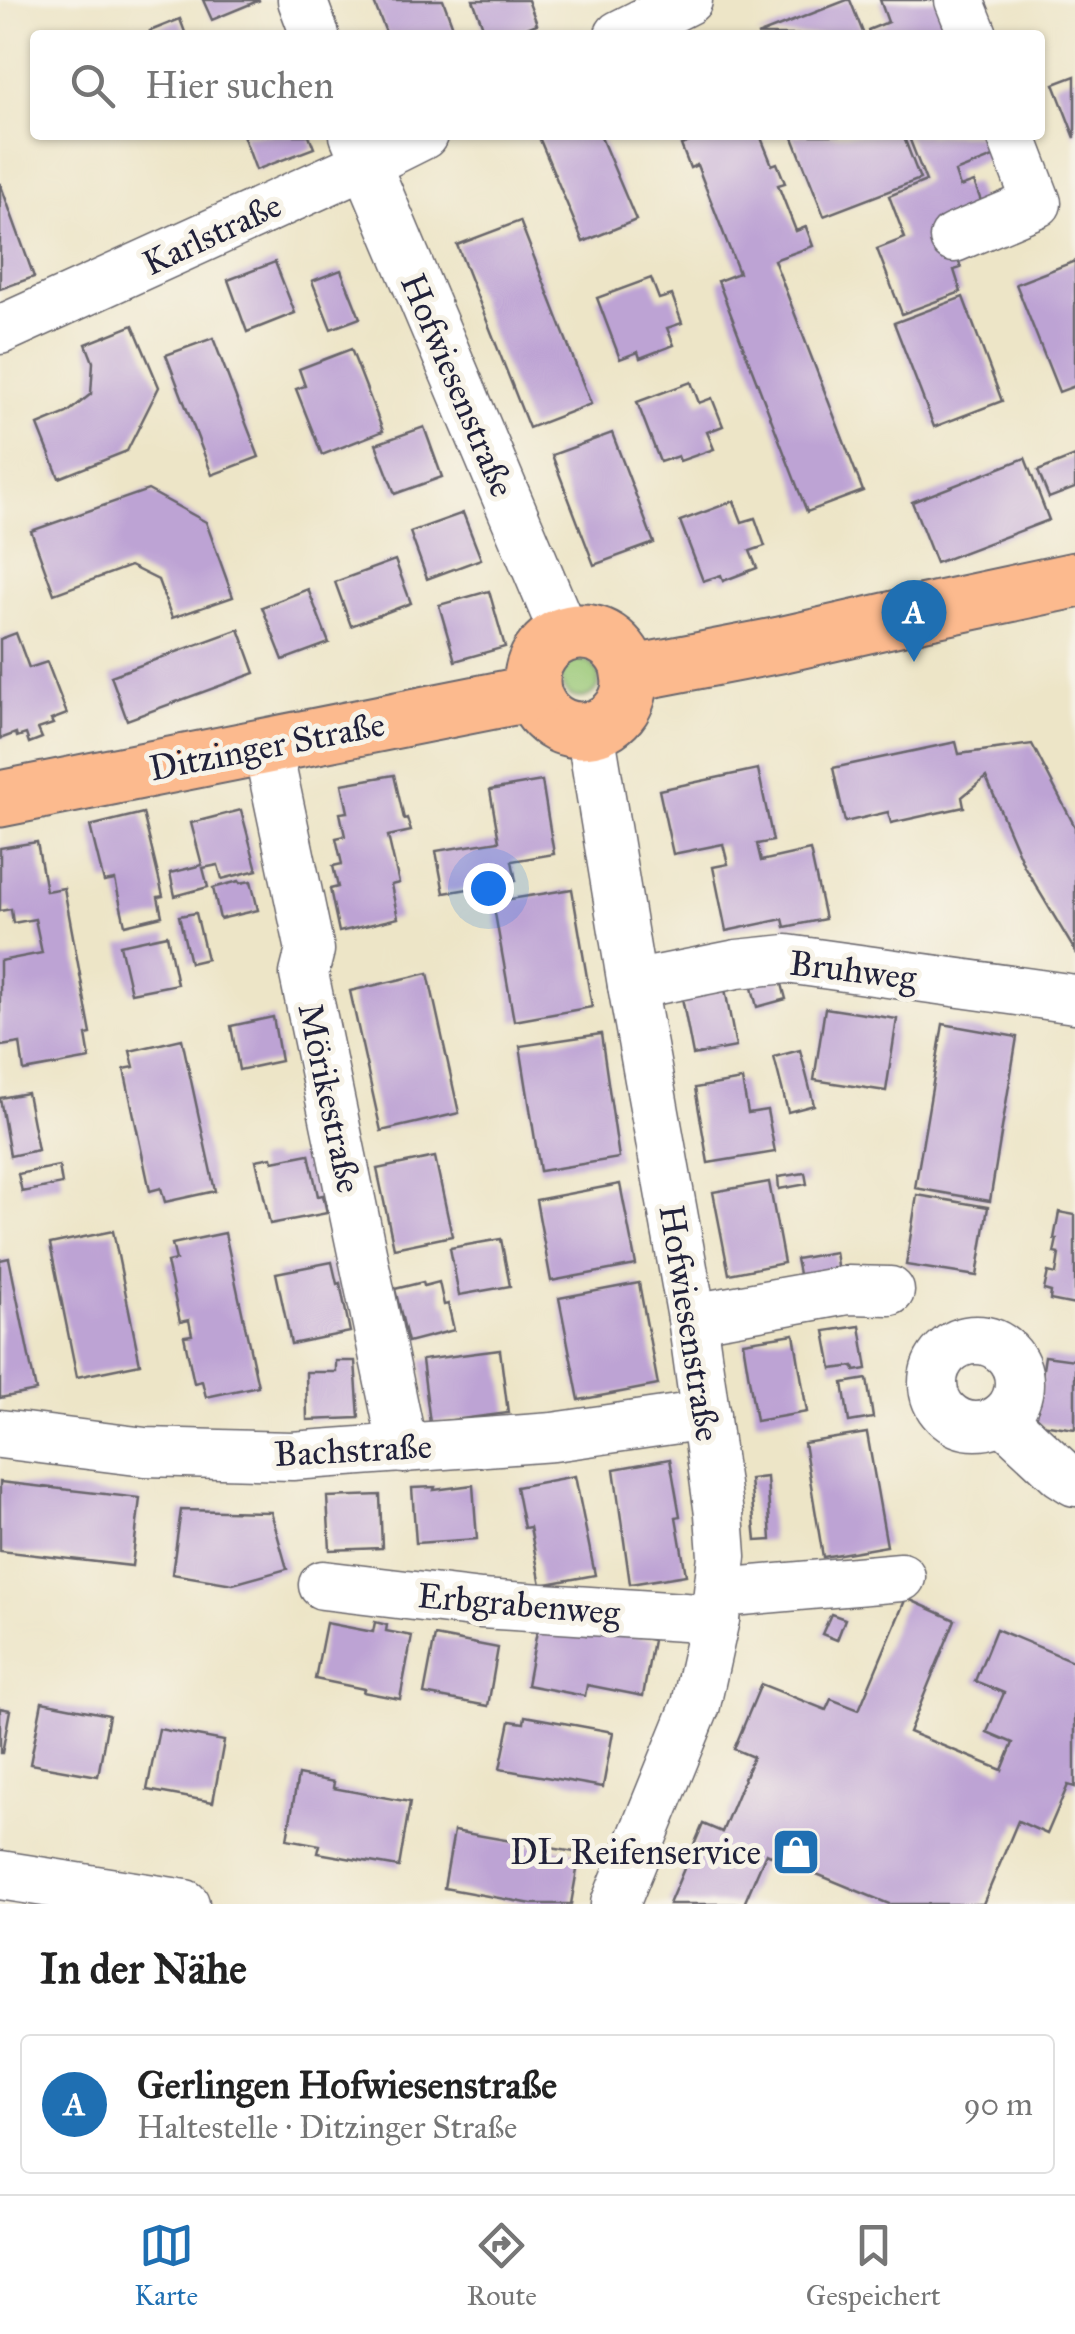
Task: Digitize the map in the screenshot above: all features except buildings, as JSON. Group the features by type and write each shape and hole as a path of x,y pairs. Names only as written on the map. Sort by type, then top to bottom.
{"main road":[{"path":"629,674 780,646 1075,580"},
{"path":"581,632 598,635 613,644 624,658 629,674 625,703 616,715 590,730 561,726 548,718 533,694 531,679 541,652 564,634 581,632"},
{"name":"Ditzinger Straße","path":"0,799 533,694"}],"street":[{"path":"302,0 313,30"},
{"path":"629,30 688,0"},
{"path":"959,0 970,30"},
{"name":"Karlstraße","path":"0,330 359,150 401,140"},
{"path":"954,238 1037,202 1013,140"},
{"name":"Hofwiesenstraße","path":"359,150 564,634"},
{"name":"Hofwiesenstraße","path":"590,730 692,1318 722,1556 717,1606 696,1705 615,1904"},
{"name":"Mörikestraße","path":"267,746 310,950 304,974 403,1449"},
{"name":"Bruhweg","path":"632,985 737,964 787,960 1075,998"},
{"path":"692,1318 848,1290 890,1291"},
{"name":"Bachstraße","path":"0,1434 145,1452 292,1456 553,1437 706,1415"},
{"path":"1002,1418 1075,1482"},
{"name":"Erbgrabenweg","path":"323,1585 481,1604 717,1606 901,1577"},
{"path":"0,1875 185,1904"}],"green space":[{"path":"580,660 594,665 599,679 594,693 580,698 566,693 561,679 566,665"}],"place":[{"name":"Gerlingen Hofwiesenstraße","path":"914,662"},
{"name":"DL Reifenservice","path":"796,1852"}]}
